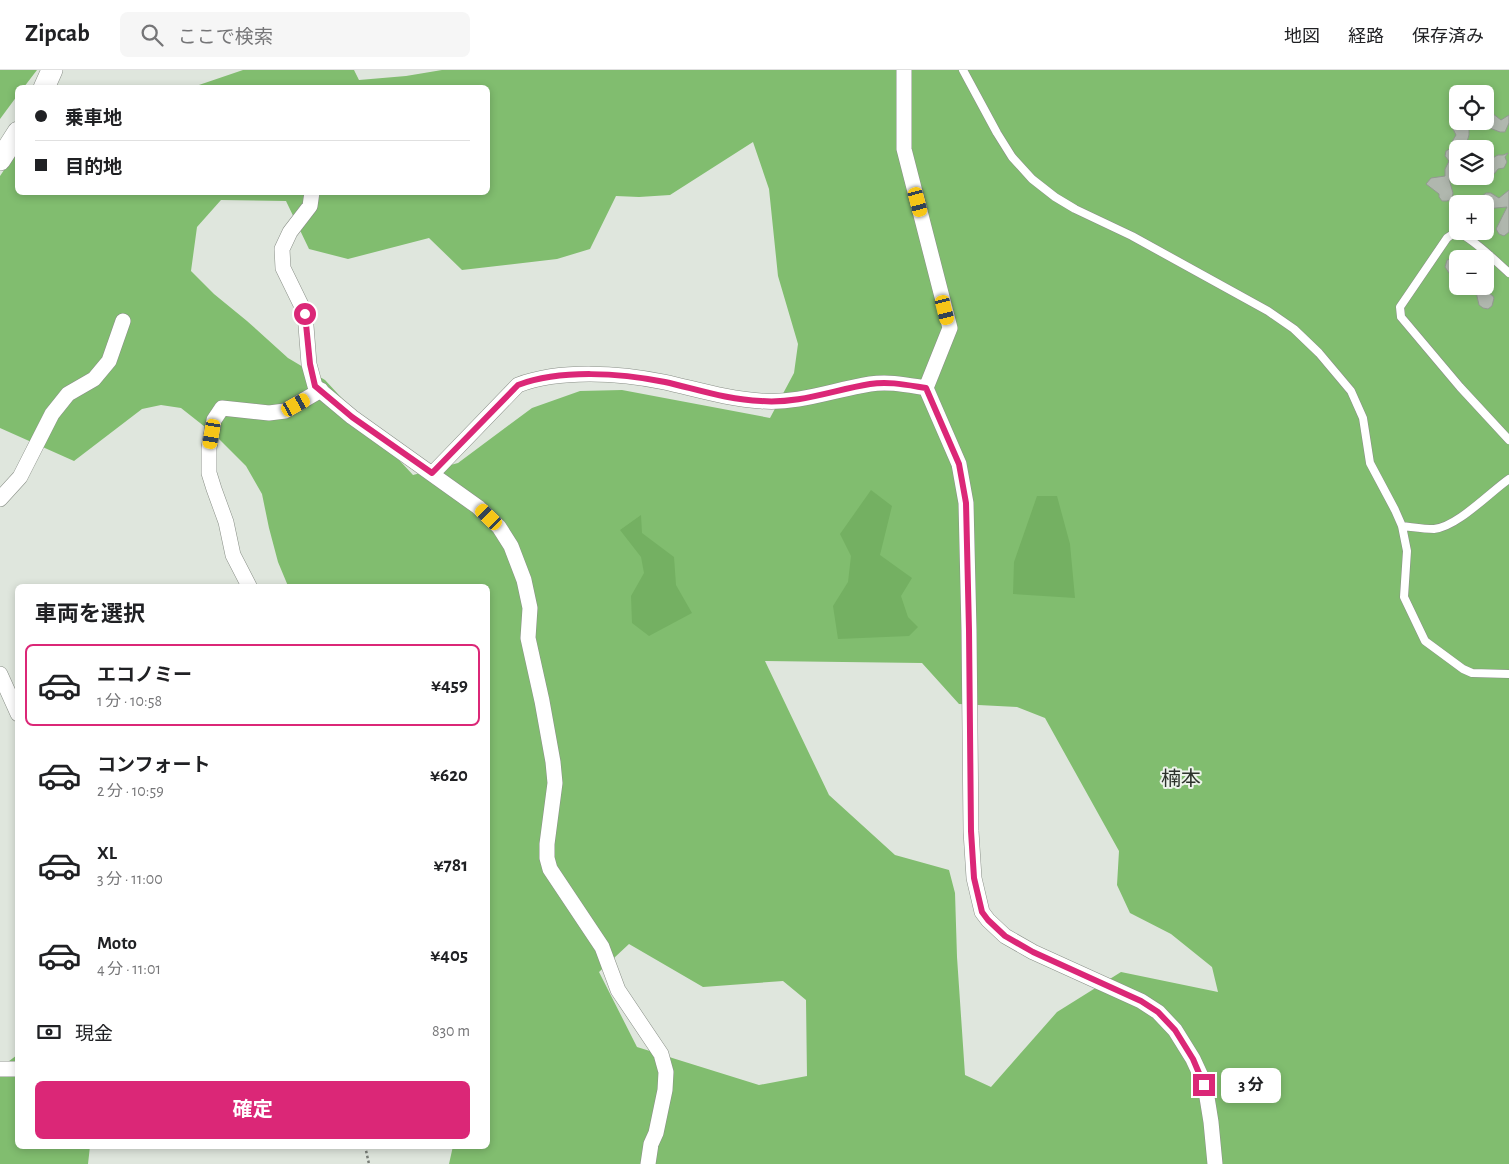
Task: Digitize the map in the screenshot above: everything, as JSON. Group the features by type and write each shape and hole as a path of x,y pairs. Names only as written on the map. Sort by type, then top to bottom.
{"main road":[{"path":"0,160 15,137"}],"street":[{"path":"904,70 904,149 950,328 926,388 959,464 966,503 971,831 974,878 982,912 1005,936 1033,952 1141,1001 1158,1012 1175,1030 1193,1059 1204,1085 1211,1122 1215,1164"},
{"path":"312,195 310,206 290,232 282,249 283,268 305,314 310,364 315,386 352,417 478,507 499,527 511,546 524,580 530,608 528,638 542,701 555,783 547,844 547,858 550,869 602,947 618,990 661,1054 666,1072 665,1090 656,1133 651,1144 648,1164"},
{"path":"0,498 20,477 52,414 68,394 94,379 109,361 123,321"},
{"path":"432,473 518,385 531,380 594,374 631,377 664,382 706,393 761,402 796,400 870,384 891,383 926,388"},
{"path":"248,584 233,555 226,522 209,473 209,448 214,420 222,408 269,412 286,411 321,390"},
{"path":"0,674 15,707"},
{"path":"0,1069 15,1069"}],"lane":[{"path":"963,70 1012,157 1032,179 1055,197 1075,209 1132,236 1268,310 1294,329 1319,354 1351,391 1363,418 1370,463 1402,526 1407,551 1404,597 1425,641 1463,669 1472,673 1509,674"},
{"path":"1509,272 1469,239 1455,233 1447,238 1400,307 1401,317 1460,387 1509,440"},
{"path":"1402,526 1434,529 1454,522 1509,480"}],"path":[{"path":"366,1149 369,1164"}],"shaded area":[{"path":"0,70 37,70 26,85 15,85 15,99 0,119"},
{"path":"243,70 354,70 359,80 406,76 442,70 1509,70 1509,1164 449,1164 452,1149 490,1149 490,584 287,584 278,562 262,494 246,466 214,434 181,408 161,405 142,409 74,461 0,428 0,176 15,154 15,195 490,195 490,85 199,85","holes":["753,142 769,189 778,276 798,344 794,373 770,418 622,390 580,391 532,408 458,463 413,475 325,380 288,358 214,294 191,271 197,227 221,200 286,201 309,249 348,259 429,238 462,270 557,259 590,249 616,196 670,195","765,661 922,663 959,704 1017,707 1045,718 1119,851 1117,885 1130,913 1171,934 1212,967 1218,992 1121,972 1057,1012 991,1087 965,1075 957,957 955,893 949,870 895,855 829,795","629,944 703,987 783,981 806,1000 807,1076 759,1085 637,1047 599,972"]},
{"path":"871,490 892,506 880,555 912,578 901,596 908,617 918,627 909,636 838,639 833,606 848,582 851,556 840,534"},
{"path":"1037,496 1057,496 1070,544 1075,598 1013,594 1014,562"},
{"path":"641,515 642,533 674,557 676,585 692,613 649,636 632,623 631,596 644,573 641,557 620,530"},
{"path":"15,1057 15,1149 90,1149 88,1164 0,1164 0,1068"}],"building":[{"path":"1494,115 1501,120 1509,115 1509,123 1505,132 1494,130"},
{"path":"1454,130 1469,130 1468,140 1453,140 1456,135"},
{"path":"1449,149 1449,161 1445,156 1446,151"},
{"path":"1508,153 1505,157 1507,162 1504,168 1498,169 1494,174 1494,157"},
{"path":"1449,161 1449,185 1451,185 1453,193 1453,195 1449,195 1449,200 1442,201 1439,194 1426,184 1431,178 1445,176 1445,169"},
{"path":"1509,190 1509,232 1504,236 1499,234 1496,229 1507,207 1494,208 1494,195 1483,195 1491,193 1499,198"},
{"path":"1449,259 1449,273 1445,267 1447,260"},
{"path":"1477,295 1493,296 1492,306 1488,309 1479,305"}],"district":[{"name":"楠本","path":"1181,779"}],"route":[{"path":"305,314 310,364 315,386 352,417 432,473 518,385 531,380 594,374 631,377 664,382 706,393 761,402 796,400 870,384 891,383 926,388 959,464 966,503 971,831 974,878 982,912 1005,936 1033,952 1141,1001 1158,1012 1175,1030 1193,1059 1204,1085"}]}
